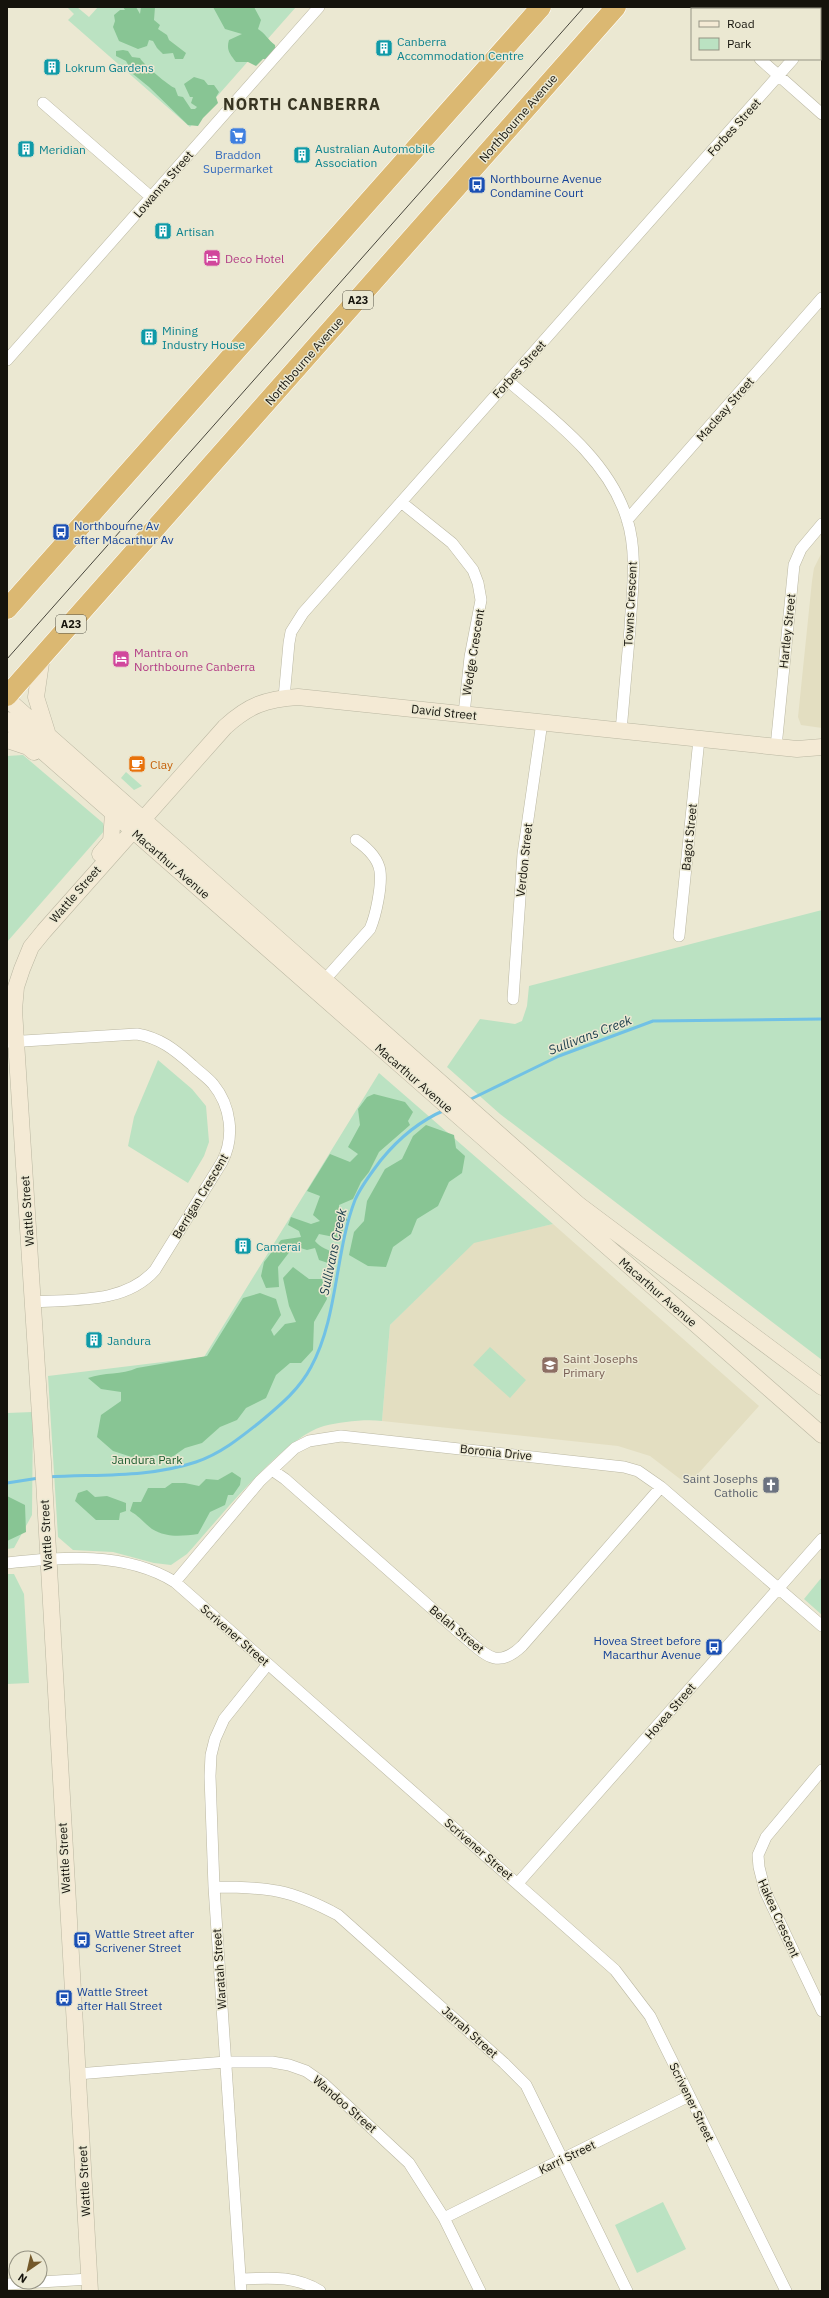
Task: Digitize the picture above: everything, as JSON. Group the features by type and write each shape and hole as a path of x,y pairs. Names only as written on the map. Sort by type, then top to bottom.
{"highway":[{"path":"7,609 541,7"},
{"name":"Northbourne Avenue","path":"7,697 616,7"}],"street":[{"name":"Lowanna Street","path":"7,360 318,7"},
{"path":"761,60 822,114"},
{"name":"Forbes Street","path":"284,698 289,643 295,625 303,613 792,60"},
{"path":"44,103 150,197"},
{"name":"Macleay Street","path":"627,520 822,298"},
{"name":"Towns Crescent","path":"508,381 571,436 591,458 611,486 627,520 634,570 621,731"},
{"name":"Wedge Crescent","path":"401,502 452,542 473,570 478,584 481,600 470,656 464,714"},
{"name":"Hartley Street","path":"776,747 794,565 801,549 822,524"},
{"path":"42,656 36,697 48,735"},
{"name":"Macarthur Avenue","path":"7,697 138,823 319,986 439,1101 471,1120 574,1210 822,1435"},
{"name":"David Street","path":"138,823 225,727 242,712 261,702 284,698 298,697 797,749 822,747"},
{"name":"Macarthur Avenue","path":"7,720 113,813 138,823"},
{"name":"Verdon Street","path":"514,999 523,854 542,722"},
{"name":"Bagot Street","path":"679,936 698,739"},
{"path":"7,740 28,747 41,758 69,775"},
{"name":"David Street","path":"797,749 803,754 816,757 822,756"},
{"path":"92,876 100,855 111,840 113,813"},
{"name":"Wattle Street","path":"90,2285 32,1302 12,1042 16,987 31,948 138,823"},
{"path":"319,986 370,929 375,918 380,870 370,850 356,840"},
{"name":"Macarthur Avenue","path":"319,986 454,1095 471,1120"},
{"name":"Berrigan Crescent","path":"12,1042 137,1034 151,1036 170,1045 213,1084 224,1105 230,1135 227,1151 222,1162 155,1270 147,1279 124,1292 111,1295 32,1302"},
{"name":"Macarthur Avenue","path":"574,1210 822,1387"},
{"name":"Boronia Drive","path":"175,1582 260,1481 272,1470 303,1444 341,1436 624,1467 638,1472 661,1487 822,1626"},
{"name":"Belah Street","path":"272,1470 285,1479 484,1654 500,1660 509,1658 522,1646 661,1487"},
{"name":"Hovea Street","path":"518,1883 822,1539"},
{"name":"Scrivener Street","path":"7,1564 71,1557 115,1560 162,1574 175,1582 615,1970 650,2016 783,2288"},
{"name":"Waratah Street","path":"240,2291 214,1886 210,1776 211,1755 215,1739 224,1719 268,1664"},
{"name":"Hakea Crescent","path":"822,1770 766,1837 758,1855 759,1867 765,1891 822,2011"},
{"name":"Jarrah Street","path":"214,1886 256,1887 287,1892 312,1901 338,1915 504,2063 526,2085 627,2291"},
{"name":"Wandoo Street","path":"78,2074 226,2062 272,2062 289,2065 306,2071 324,2083 409,2163 444,2218 480,2291"},
{"name":"Karri Street","path":"444,2218 689,2096"},
{"path":"240,2279 279,2277 308,2284 320,2291"},
{"path":"7,2284 90,2285"}],"shaded area":[{"path":"822,552 822,728 801,725 798,717 812,581 814,568"},
{"name":"Saint Josephs Primary","path":"553,1224 759,1406 688,1485 650,1456 618,1446 382,1421 390,1325 474,1242"}],"green space":[{"path":"67,7 77,7 89,17 98,7 296,7 190,127 68,20 74,14"},
{"path":"123,7 136,7 140,14 141,7 155,7 154,20 160,25 158,29 167,35 169,40 186,53 183,59 175,59 173,53 163,54 153,41 149,40 147,46 138,49 119,41 113,27 115,21 114,15 120,10 125,10"},
{"path":"213,7 254,7 261,20 258,29 263,32 275,45 276,53 269,59 263,59 256,66 248,62 236,62 229,52 228,43 229,40 242,34 225,29"},
{"path":"116,51 128,51 132,57 140,58 156,74 175,88 178,96 183,97 191,109 195,109 197,107 191,103 193,97 190,97 184,84 194,77 204,80 208,85 214,85 219,92 216,97 218,103 203,118 198,126 188,125 149,87 133,74 126,61 116,56"},
{"path":"23,755 103,823 105,830 7,942 7,756"},
{"path":"126,772 142,786 134,790 121,778"},
{"path":"822,910 822,1360 500,1114 447,1067 480,1019 515,1024 522,1021 527,1006 529,986"},
{"path":"158,1060 192,1089 206,1106 209,1142 204,1156 188,1183 128,1146 134,1117"},
{"name":"Jandura Park","path":"379,1073 553,1224 474,1243 390,1325 382,1421 375,1420 338,1423 324,1426 308,1433 290,1446 251,1482 187,1554 171,1565 154,1563 113,1552 73,1550 58,1537 48,1376 204,1357"},
{"path":"374,1094 405,1102 413,1112 408,1121 410,1125 379,1152 369,1172 361,1182 353,1199 339,1205 339,1212 348,1220 340,1224 343,1230 339,1238 319,1234 315,1241 336,1255 331,1264 319,1260 315,1248 307,1250 294,1246 278,1267 279,1287 266,1288 261,1276 264,1262 281,1240 301,1237 299,1231 288,1225 291,1217 311,1224 320,1221 313,1215 320,1196 307,1191 330,1154 350,1162 358,1154 348,1147 360,1125 358,1109 367,1097"},
{"path":"426,1125 454,1135 456,1148 465,1156 462,1173 449,1182 438,1206 417,1219 411,1234 393,1247 386,1267 368,1266 349,1255 354,1232 364,1221 367,1201 385,1169 402,1159 413,1136"},
{"path":"293,1267 309,1279 322,1279 327,1299 314,1322 313,1350 301,1363 290,1363 276,1375 266,1398 246,1408 237,1420 220,1427 202,1443 185,1448 172,1457 154,1455 141,1460 113,1451 97,1437 101,1415 121,1401 121,1392 101,1389 88,1378 207,1356 243,1298 260,1293 276,1299 281,1315 271,1330 274,1336 285,1324 296,1322 289,1306 283,1278"},
{"path":"490,1347 526,1380 510,1398 473,1365"},
{"path":"33,1412 32,1515 14,1548 7,1549 7,1413"},
{"path":"232,1472 241,1478 240,1485 233,1495 228,1495 225,1505 210,1512 198,1534 180,1536 163,1534 152,1529 130,1511 133,1502 141,1502 148,1488 165,1488 172,1483 185,1483 199,1486 206,1479 218,1480"},
{"path":"87,1490 95,1497 107,1496 126,1503 126,1511 120,1513 119,1520 96,1520 75,1501 78,1493"},
{"path":"7,1496 25,1505 26,1532 7,1541"},
{"path":"7,1574 14,1574 24,1594 29,1683 7,1684"},
{"path":"822,1577 822,1615 804,1599"},
{"path":"663,2202 686,2249 637,2273 615,2225"}],"waterway":[{"name":"Sullivans Creek","path":"469,1100 559,1056 653,1021 822,1019"},
{"name":"Sullivans Creek","path":"48,1477 141,1473 160,1471 196,1462 205,1459 230,1445 281,1404 301,1383 320,1348 332,1306 348,1220 360,1190 381,1160 402,1137 427,1119 445,1110"},
{"name":"Sullivans Creek","path":"7,1483 39,1478"}],"tram line":[{"path":"7,659 584,7"}],"place":[{"name":"Canberra Accommodation Centre","path":"384,48"},
{"name":"Lokrum Gardens","path":"52,67"},
{"name":"Braddon Supermarket","path":"238,136"},
{"name":"Meridian","path":"26,149"},
{"name":"Australian Automobile Association","path":"302,155"},
{"name":"Northbourne Avenue Condamine Court","path":"477,185"},
{"name":"Artisan","path":"163,231"},
{"name":"Deco Hotel","path":"212,258"},
{"name":"Mining Industry House","path":"149,337"},
{"name":"Northbourne Av after Macarthur Av","path":"61,532"},
{"name":"Mantra on Northbourne Canberra","path":"121,659"},
{"name":"Clay","path":"137,764"},
{"name":"Camerai","path":"243,1246"},
{"name":"Jandura","path":"94,1340"},
{"name":"Saint Josephs Primary","path":"550,1365"},
{"name":"Saint Josephs Catholic","path":"771,1485"},
{"name":"Hovea Street before Macarthur Avenue","path":"714,1647"},
{"name":"Wattle Street after Scrivener Street","path":"82,1940"},
{"name":"Wattle Street after Hall Street","path":"64,1998"}],"district":[{"name":"NORTH CANBERRA","path":"302,104"}]}
